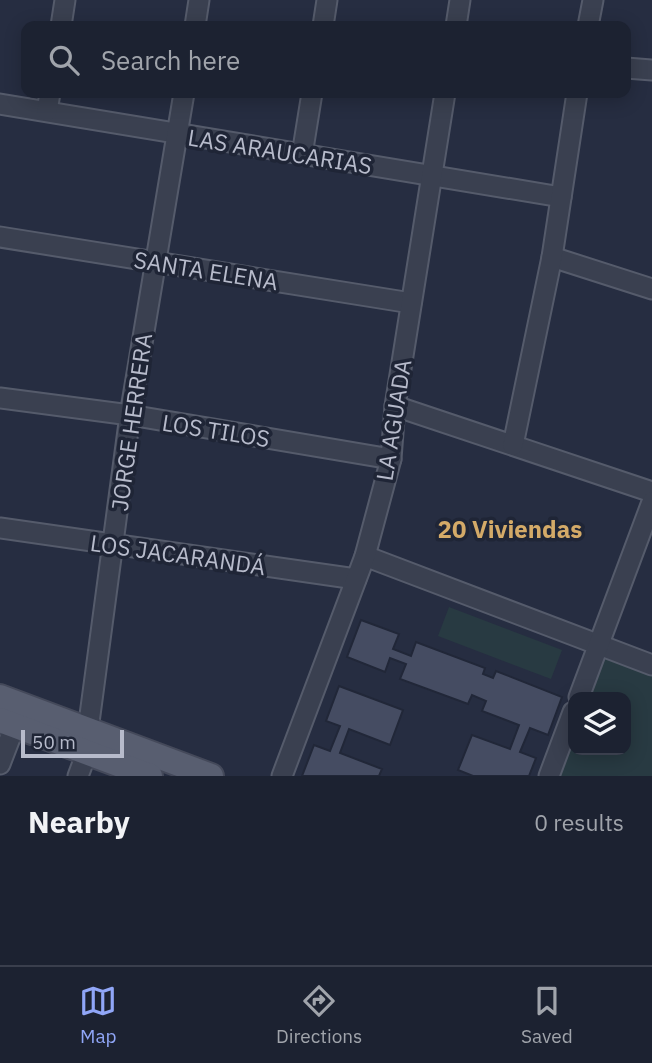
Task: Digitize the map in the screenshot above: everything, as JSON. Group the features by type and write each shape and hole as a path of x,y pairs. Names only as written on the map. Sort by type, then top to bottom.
{"main road":[{"path":"0,697 150,776"},
{"path":"8,722 88,741 211,776"}],"street":[{"path":"62,21 65,0"},
{"path":"196,21 199,0"},
{"path":"324,21 327,0"},
{"path":"457,21 460,0"},
{"path":"589,21 593,0"},
{"path":"631,68 652,70"},
{"name":"JORGE HERRERA","path":"78,776 88,741 130,415 183,98"},
{"path":"302,155 311,98"},
{"name":"LA AGUADA","path":"282,776 365,556 391,459 395,406 444,98"},
{"path":"513,445 552,257 576,98"},
{"name":"LAS ARAUCARIAS","path":"0,104 48,102 177,134 561,197"},
{"name":"SANTA ELENA","path":"0,237 411,303"},
{"path":"552,257 652,289"},
{"name":"LOS TILOS","path":"0,397 130,415 391,459"},
{"path":"395,406 652,492"},
{"path":"581,692 652,502"},
{"name":"LOS JACARANDÁ","path":"0,528 356,579"},
{"path":"365,556 652,665"},
{"path":"0,764 8,722"},
{"path":"549,776 568,725"}],"shaded area":[{"path":"449,607 562,650 551,679 438,636"},
{"path":"604,653 652,670 652,776 559,776 568,751 568,755 631,755 631,692 590,692"}],"building":[{"path":"361,620 399,634 393,649 411,656 416,642 485,668 483,674 493,678 496,671 562,697 548,735 530,728 520,752 536,758 529,776 473,776 458,770 472,735 510,749 519,725 482,711 486,701 472,695 468,704 400,679 406,664 390,658 385,672 347,657"},
{"path":"339,686 403,710 390,745 349,729 340,753 382,769 379,776 302,776 314,745 330,751 340,726 326,721"}],"district":[{"name":"20 Viviendas","path":"510,529"}]}
